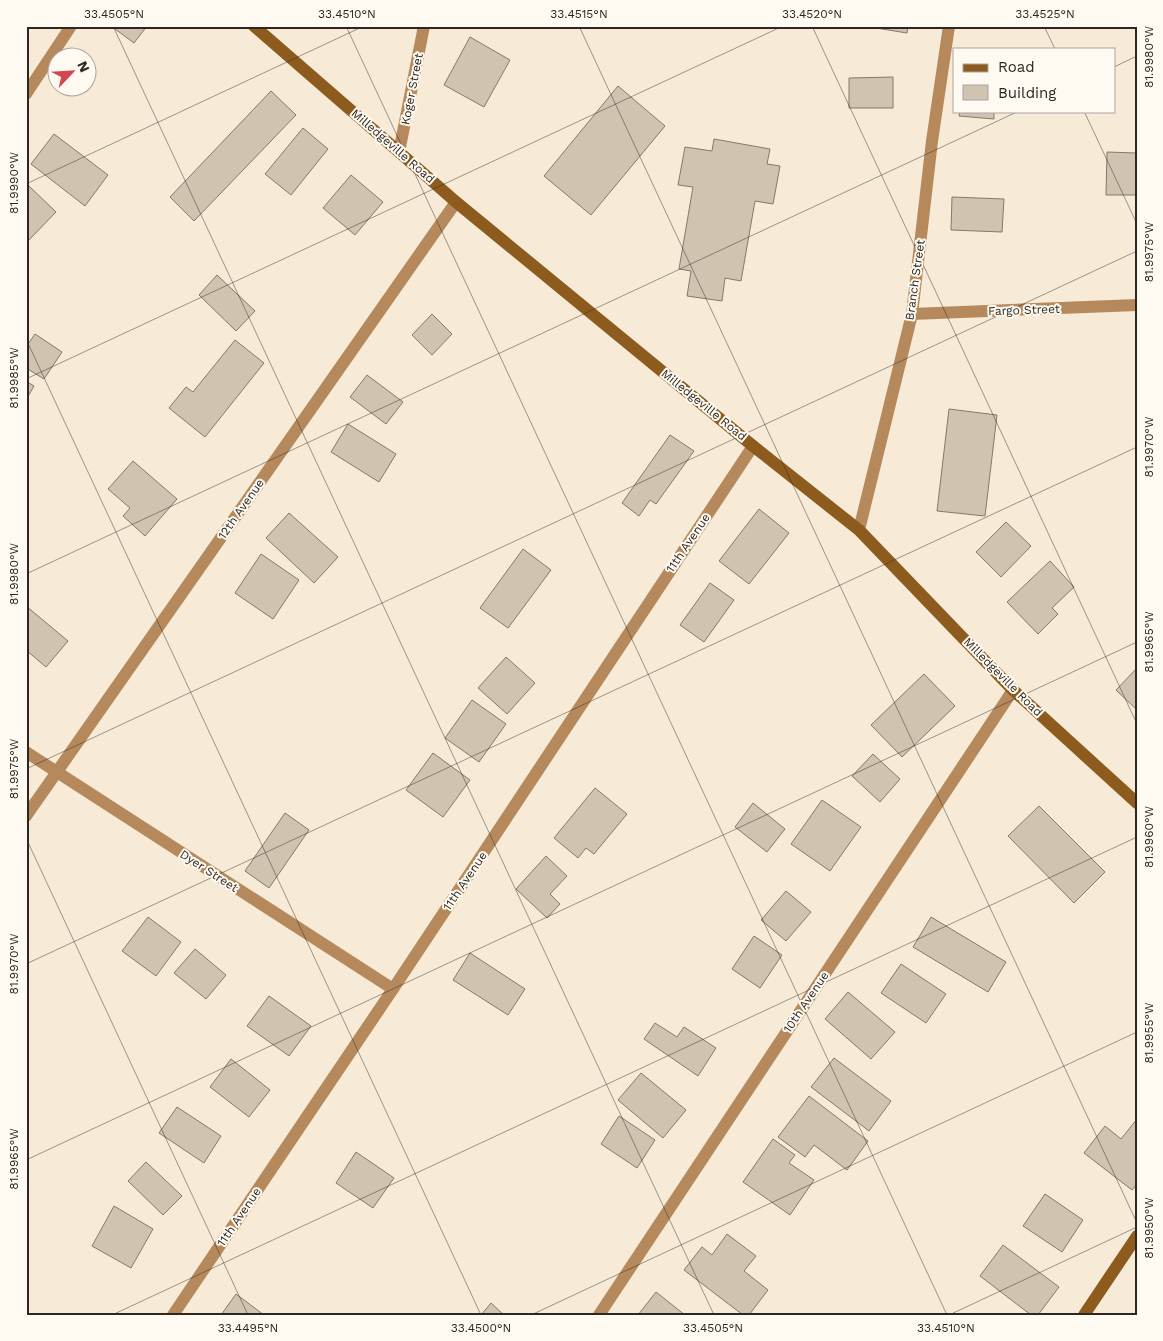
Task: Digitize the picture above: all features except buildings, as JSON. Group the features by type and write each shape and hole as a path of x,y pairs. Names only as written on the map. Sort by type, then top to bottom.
{"main road":[{"name":"Milledgeville Road","path":"254,26 456,202 753,446 859,530 1013,690 1137,803"},
{"path":"1084,1315 1137,1236"}],"street":[{"path":"26,94 71,26"},
{"name":"Koger Street","path":"399,152 424,26"},
{"name":"Branch Street","path":"859,530 912,314 932,142 949,26"},
{"name":"12th Avenue","path":"26,816 456,202"},
{"name":"Fargo Street","path":"912,314 1137,305"},
{"name":"11th Avenue","path":"173,1315 393,989 753,446"},
{"name":"10th Avenue","path":"599,1315 1013,690"},
{"name":"Dyer Street","path":"26,752 393,989"}]}
